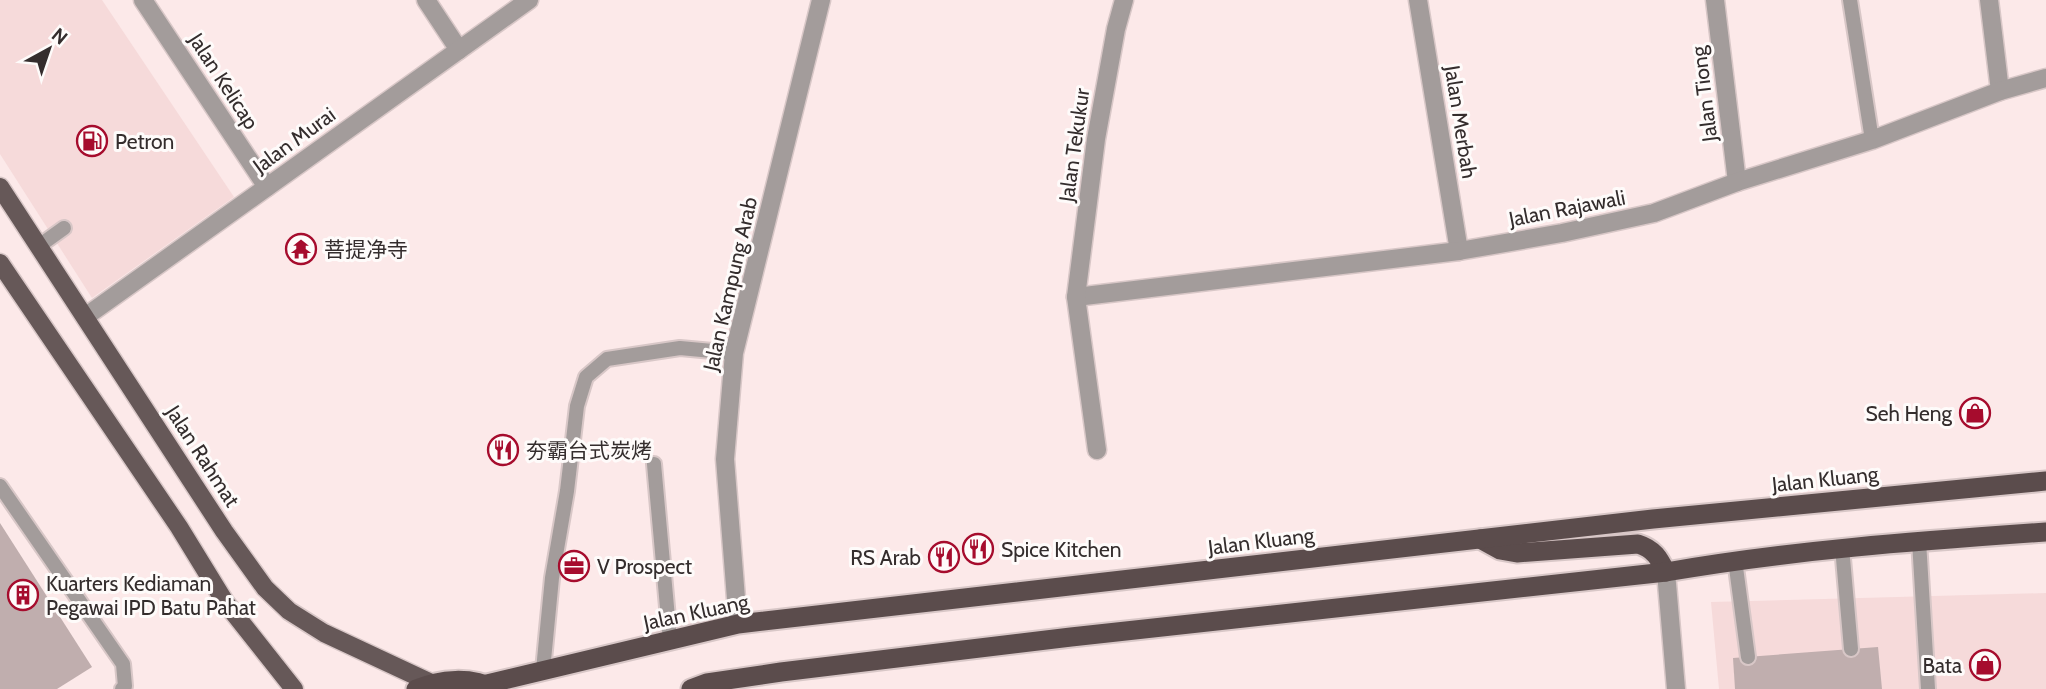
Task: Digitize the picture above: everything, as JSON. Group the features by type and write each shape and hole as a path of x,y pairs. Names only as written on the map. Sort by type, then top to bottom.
{"highway":[{"name":"Jalan Kluang","path":"423,686 459,680 491,687 542,670 738,624 1653,519 2046,481"},
{"path":"691,689 707,682 823,667 1666,572 1735,560 1842,547 2046,532"},
{"path":"1480,539 1500,550 1517,553 1638,544 1650,548 1666,572"}],"main road":[{"name":"Jalan Rahmat","path":"0,187 224,531 265,588 289,611 324,633 423,686"},
{"path":"0,263 180,527 225,602 294,689"}],"street":[{"name":"Jalan Kelicap","path":"144,0 267,187"},
{"path":"426,0 459,50"},
{"name":"Jalan Murai","path":"85,317 530,0"},
{"name":"Jalan Kampung Arab","path":"738,624 725,459 734,353 821,0"},
{"name":"Jalan Tekukur","path":"1097,450 1076,297 1096,139 1116,29 1124,0"},
{"name":"Jalan Merbah","path":"1418,0 1459,251"},
{"name":"Jalan Tiong","path":"1715,0 1737,181"},
{"path":"1989,0 2000,91"},
{"name":"Jalan Rajawali","path":"1076,297 1459,251 1654,213 1737,181 1872,140 2000,91 2046,78"},
{"path":"1666,572 1676,689"}],"lane":[{"path":"1850,0 1872,140"},
{"path":"39,246 64,228"},
{"path":"542,670 552,578 567,491 577,406 586,377 607,359 680,348 734,353"},
{"path":"654,464 670,640"},
{"path":"0,486 123,664 125,686 122,689"},
{"path":"1919,541 1928,689"},
{"path":"1842,547 1850,649"},
{"path":"1735,560 1748,657"}],"shaded area":[{"path":"0,0 102,0 234,197 92,298 0,154"},
{"path":"2046,593 2046,689 1719,689 1711,602"}],"building":[{"name":"Kuarters Kediaman Pegawai IPD Batu Pahat","path":"0,523 92,667 57,689 0,689"},
{"path":"1878,647 1882,689 1735,689 1733,658"}],"place":[{"name":"Petron","path":"92,141"},
{"name":"菩提净寺","path":"301,249"},
{"name":"Seh Heng","path":"1975,413"},
{"name":"夯霸台式炭烤","path":"503,450"},
{"name":"Spice Kitchen","path":"978,549"},
{"name":"RS Arab","path":"944,557"},
{"name":"V Prospect","path":"574,566"},
{"name":"Kuarters Kediaman Pegawai IPD Batu Pahat","path":"23,595"},
{"name":"Bata","path":"1985,665"}]}
